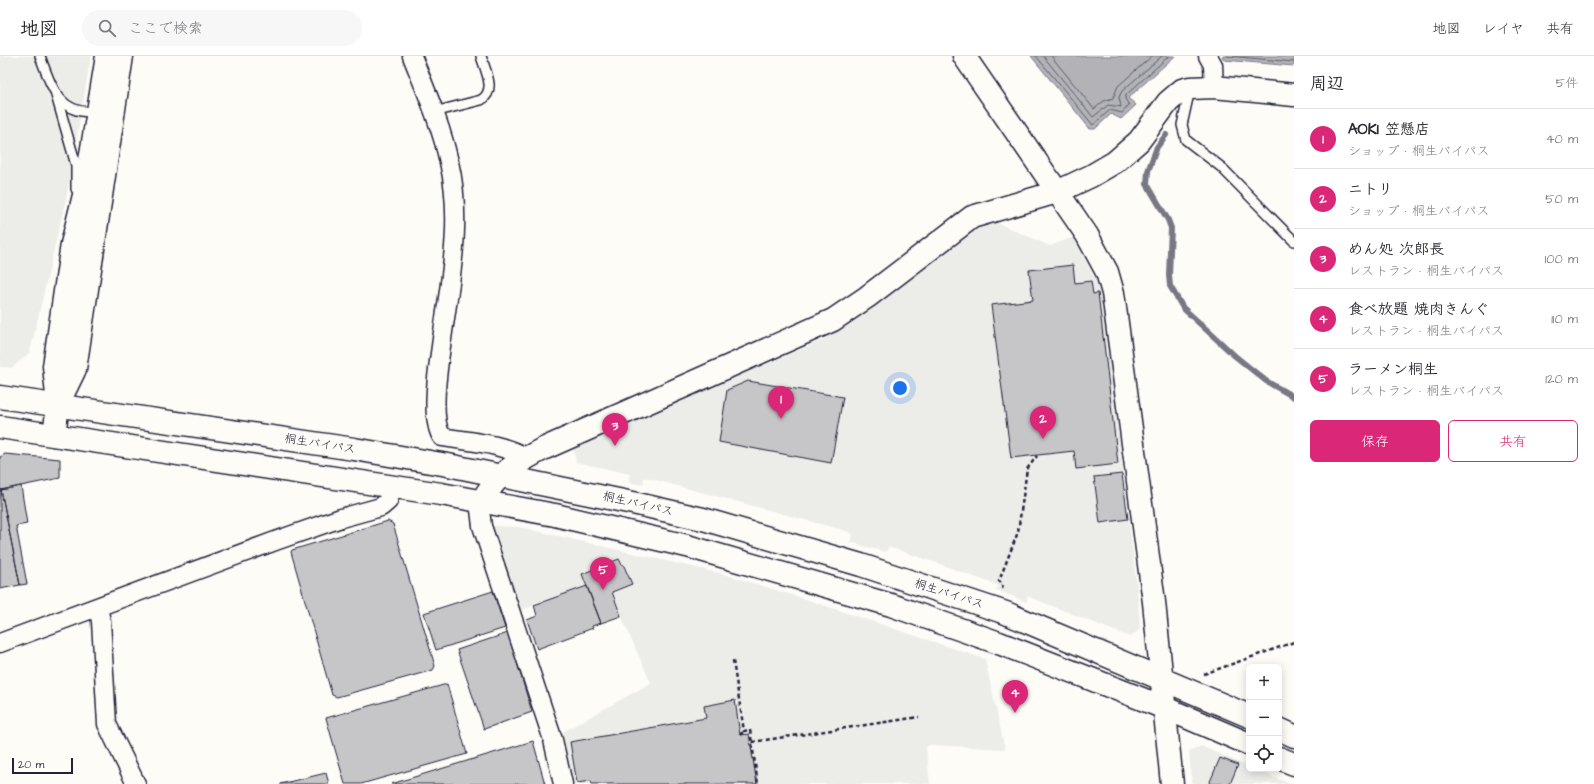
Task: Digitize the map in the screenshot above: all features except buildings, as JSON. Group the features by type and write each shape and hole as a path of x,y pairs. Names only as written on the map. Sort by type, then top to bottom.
{"main road":[{"path":"58,405 75,369 106,107 107,56"},
{"path":"54,435 58,405 54,366 72,244 106,107 122,56"},
{"path":"964,56 1058,192 1096,250 1107,272 1113,293 1154,602 1172,784"},
{"path":"482,501 490,487 500,475 527,458 833,320 867,297 972,217 1058,192 1116,162 1139,141 1174,96 1190,88 1214,87 1294,95"},
{"name":"桐生バイパス","path":"0,397 354,449 500,475 633,502 703,519 861,565 1006,613 1246,715"},
{"path":"0,427 482,501 687,546 826,584 999,643 1165,708 1246,743"},
{"path":"1282,730 1294,736"},
{"path":"1282,759 1294,764"}],"street":[{"path":"412,56 434,112 449,161 455,202 456,227 452,271 436,389 437,430 442,437 500,446 514,450 527,458"},
{"path":"1208,56 1213,65 1214,87"},
{"path":"0,643 334,520 381,507 388,501 392,488"},
{"path":"482,501 480,510 482,526 553,740 563,784"},
{"path":"98,608 101,621 106,724 136,784"}],"lane":[{"path":"40,56 56,95 76,165 72,244"},
{"path":"434,112 481,100 487,97 490,92 489,84 481,56"},
{"path":"1190,88 1182,125 1186,140 1221,167 1294,241"},
{"path":"56,95 73,109 84,113 106,107"}],"path":[{"path":"999,595 1003,585 999,581 1018,532 1027,469 1037,456"},
{"path":"1200,675 1294,642"},
{"path":"733,661 744,731"},
{"path":"752,742 919,717"},
{"path":"740,735 744,731 750,730 758,784"}],"shaded area":[{"path":"0,56 91,56 67,194 30,352 12,368 0,367"},
{"path":"993,221 1050,246 1074,237 1098,285 1104,310 1138,597 1140,629 1130,637 1027,596 1027,602 996,590 999,586 940,564 889,547 885,552 850,542 853,535 847,531 648,478 644,478 643,485 628,482 630,474 576,462 573,448 825,339 986,223"},
{"path":"494,526 519,527 723,574 805,599 985,659 1005,749 930,745 926,747 930,784 573,784 559,734 651,683 621,616 601,623 587,586 516,612 491,533"},
{"path":"1201,746 1246,766 1246,772 1261,772 1290,784 1192,784 1189,752"}],"water":[{"path":"1031,56 1175,56 1128,98 1136,105 1121,119 1111,114 1095,129 1090,129"},
{"path":"1222,56 1294,56 1294,66 1224,60"}],"waterway":[{"path":"1166,135 1157,147 1148,171 1147,184 1171,228 1170,286 1183,308 1235,356 1266,381 1294,397"}],"place":[{"name":"AOKI 笠懸店","path":"781,419"},
{"name":"ニトリ","path":"1043,439"},
{"name":"めん処 次郎長","path":"615,446"},
{"name":"ラーメン桐生","path":"603,590"},
{"name":"食べ放題 焼肉きんぐ","path":"1015,713"}]}
